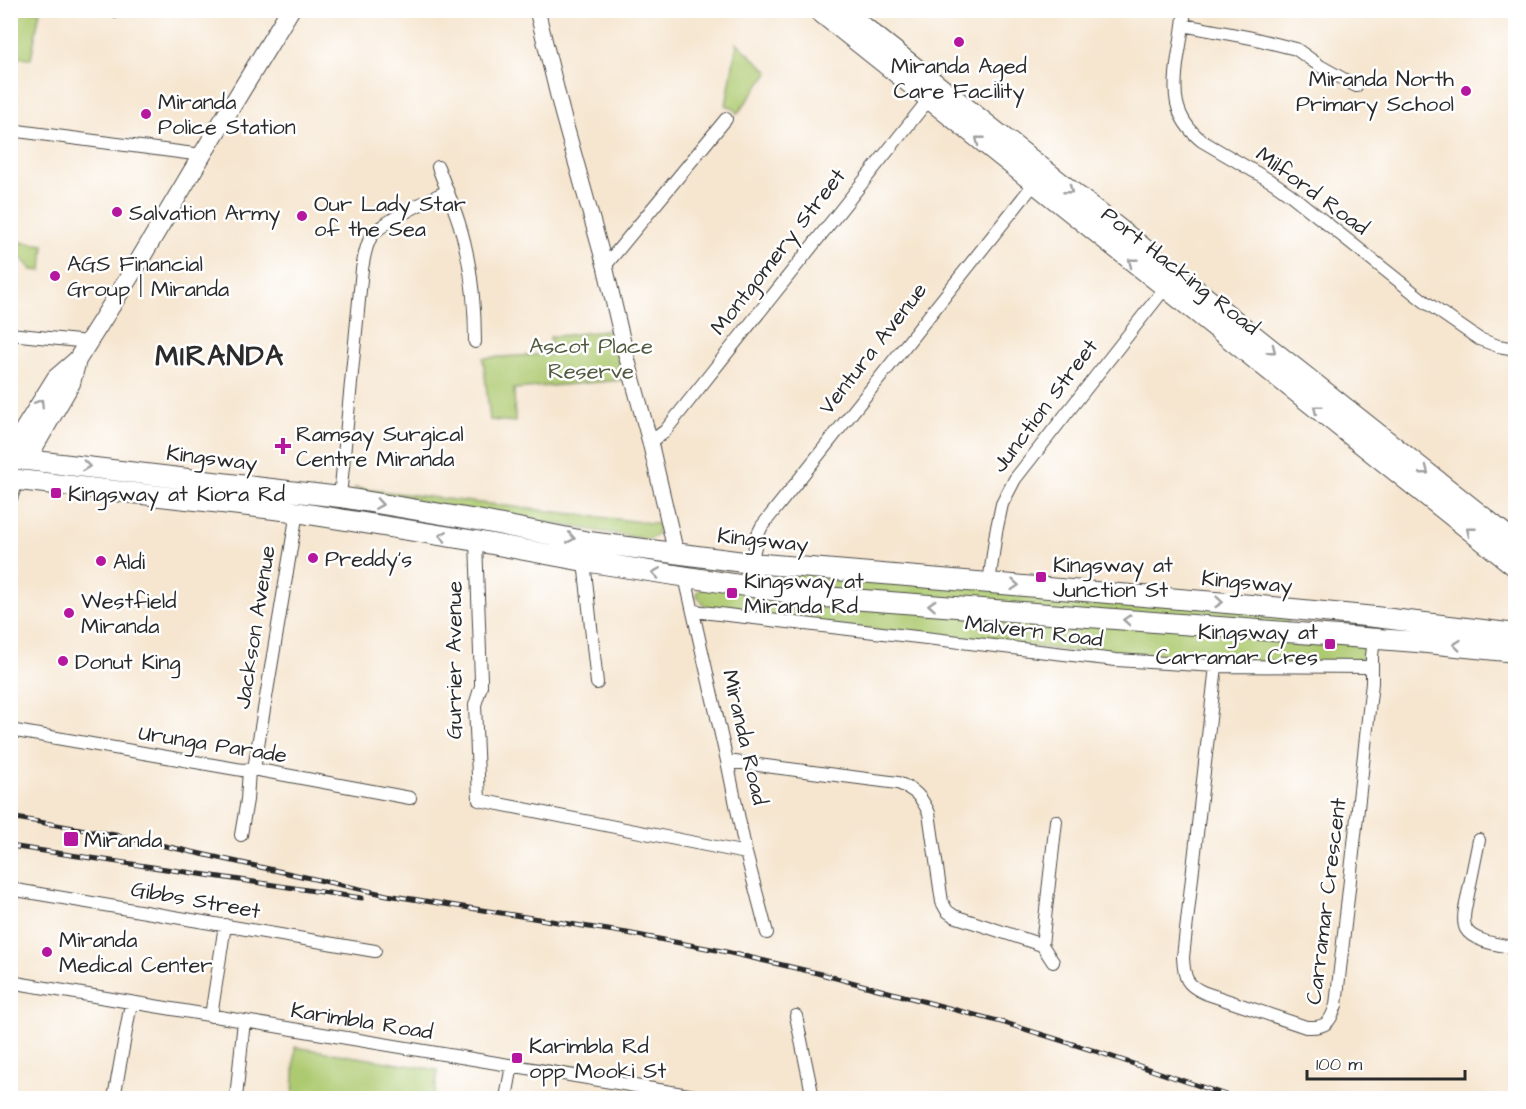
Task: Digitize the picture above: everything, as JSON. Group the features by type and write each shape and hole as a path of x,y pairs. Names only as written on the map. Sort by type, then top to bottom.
{"main road":[{"path":"12,485 16,456 71,383 77,360 290,10"},
{"name":"Port Hacking Road","path":"818,10 934,93 1170,281 1515,567"},
{"name":"Port Hacking Road","path":"842,10 934,93"},
{"name":"Port Hacking Road","path":"1170,281 1515,543"},
{"name":"Kingsway","path":"16,456 340,497 589,542 751,563 1251,605 1515,634"},
{"name":"Kingsway","path":"12,485 297,512 584,561 811,596 1374,638 1515,652"},
{"name":"Jackson Avenue","path":"297,512 301,492"},
{"name":"Gurrier Avenue","path":"476,541 477,520"},
{"name":"Miranda Road","path":"676,553 685,577"},
{"path":"1374,638 1375,617"}],"street":[{"path":"537,10 562,112 605,266 676,553"},
{"name":"Milford Road","path":"1185,10 1174,87 1180,114 1194,135 1291,195 1424,301 1479,339 1515,349"},
{"path":"1183,25 1244,36 1296,49 1320,66 1356,86"},
{"name":"Montgomery Street","path":"650,442 665,431 934,93"},
{"path":"605,266 726,119"},
{"path":"10,130 202,155"},
{"path":"438,167 459,225 468,266 475,308 475,342"},
{"name":"Ventura Avenue","path":"751,563 762,526 1039,177"},
{"path":"340,497 362,269 368,243 378,230 447,190"},
{"name":"Junction Street","path":"990,583 1002,504 1015,479 1170,281"},
{"path":"10,334 88,342"},
{"name":"Jackson Avenue","path":"241,835 297,512"},
{"name":"Gurrier Avenue","path":"476,541 481,680 475,705 479,800 746,853"},
{"path":"584,561 597,683"},
{"name":"Miranda Road","path":"685,577 746,853 767,933"},
{"name":"Malvern Road","path":"693,611 1116,660 1216,666 1372,668"},
{"name":"Carramar Crescent","path":"1216,666 1183,957 1186,980 1193,988 1205,993 1306,1027 1319,1027 1331,1020 1336,1005 1371,695 1374,638"},
{"name":"Urunga Parade","path":"10,730 410,798"},
{"path":"727,761 898,783 912,789 922,800 928,813 942,902 947,911 954,916 1042,945 1053,962"},
{"path":"1042,945 1056,821"},
{"path":"1479,840 1465,909 1466,928 1475,937 1515,948"},
{"name":"Gibbs Street","path":"10,889 375,951"},
{"path":"211,1016 225,925"},
{"name":"Karimbla Road","path":"10,982 512,1065 672,1096 707,1098"},
{"path":"114,1098 131,1003"},
{"path":"796,1016 813,1098"},
{"path":"236,1098 244,1022"},
{"path":"506,1098 512,1065"}],"green space":[{"path":"10,11 40,11 31,59 11,56"},
{"path":"737,43 769,72 737,114 734,108 726,105"},
{"path":"11,241 44,245 42,271 32,270 11,247"},
{"name":"Ascot Place Reserve","path":"612,330 622,380 514,389 515,422 490,420 483,358 551,354 550,337"},
{"path":"354,488 658,524 658,530 654,537 646,539 384,496"},
{"path":"779,565 1289,615 1288,632 1360,645 1365,654 1351,667 1216,666 711,613 697,596 697,592 702,588 778,582"},
{"path":"295,1047 438,1070 434,1098 293,1098"}],"railway":[{"path":"10,817 115,835 387,895 627,933 722,951 817,973 1005,1023 1235,1098"},
{"path":"10,846 362,898"}],"place":[{"name":"Miranda Aged Care Facility","path":"959,42"},
{"name":"Miranda North Primary School","path":"1466,91"},
{"name":"Miranda Police Station","path":"146,114"},
{"name":"Salvation Army","path":"117,212"},
{"name":"Our Lady Star of the Sea","path":"302,216"},
{"name":"AGS Financial Group | Miranda","path":"55,276"},
{"name":"Ramsay Surgical Centre Miranda","path":"283,446"},
{"name":"Kingsway at Kiora Rd","path":"56,493"},
{"name":"Preddy's","path":"313,558"},
{"name":"Aldi","path":"101,561"},
{"name":"Kingsway at Junction St","path":"1041,577"},
{"name":"Kingsway at Miranda Rd","path":"732,593"},
{"name":"Westfield Miranda","path":"69,613"},
{"name":"Kingsway at Carramar Cres","path":"1330,644"},
{"name":"Donut King","path":"63,661"},
{"name":"Miranda","path":"71,839"},
{"name":"Miranda Medical Center","path":"47,952"},
{"name":"Karimbla Rd opp Mooki St","path":"517,1058"}],"district":[{"name":"MIRANDA","path":"220,355"}]}
